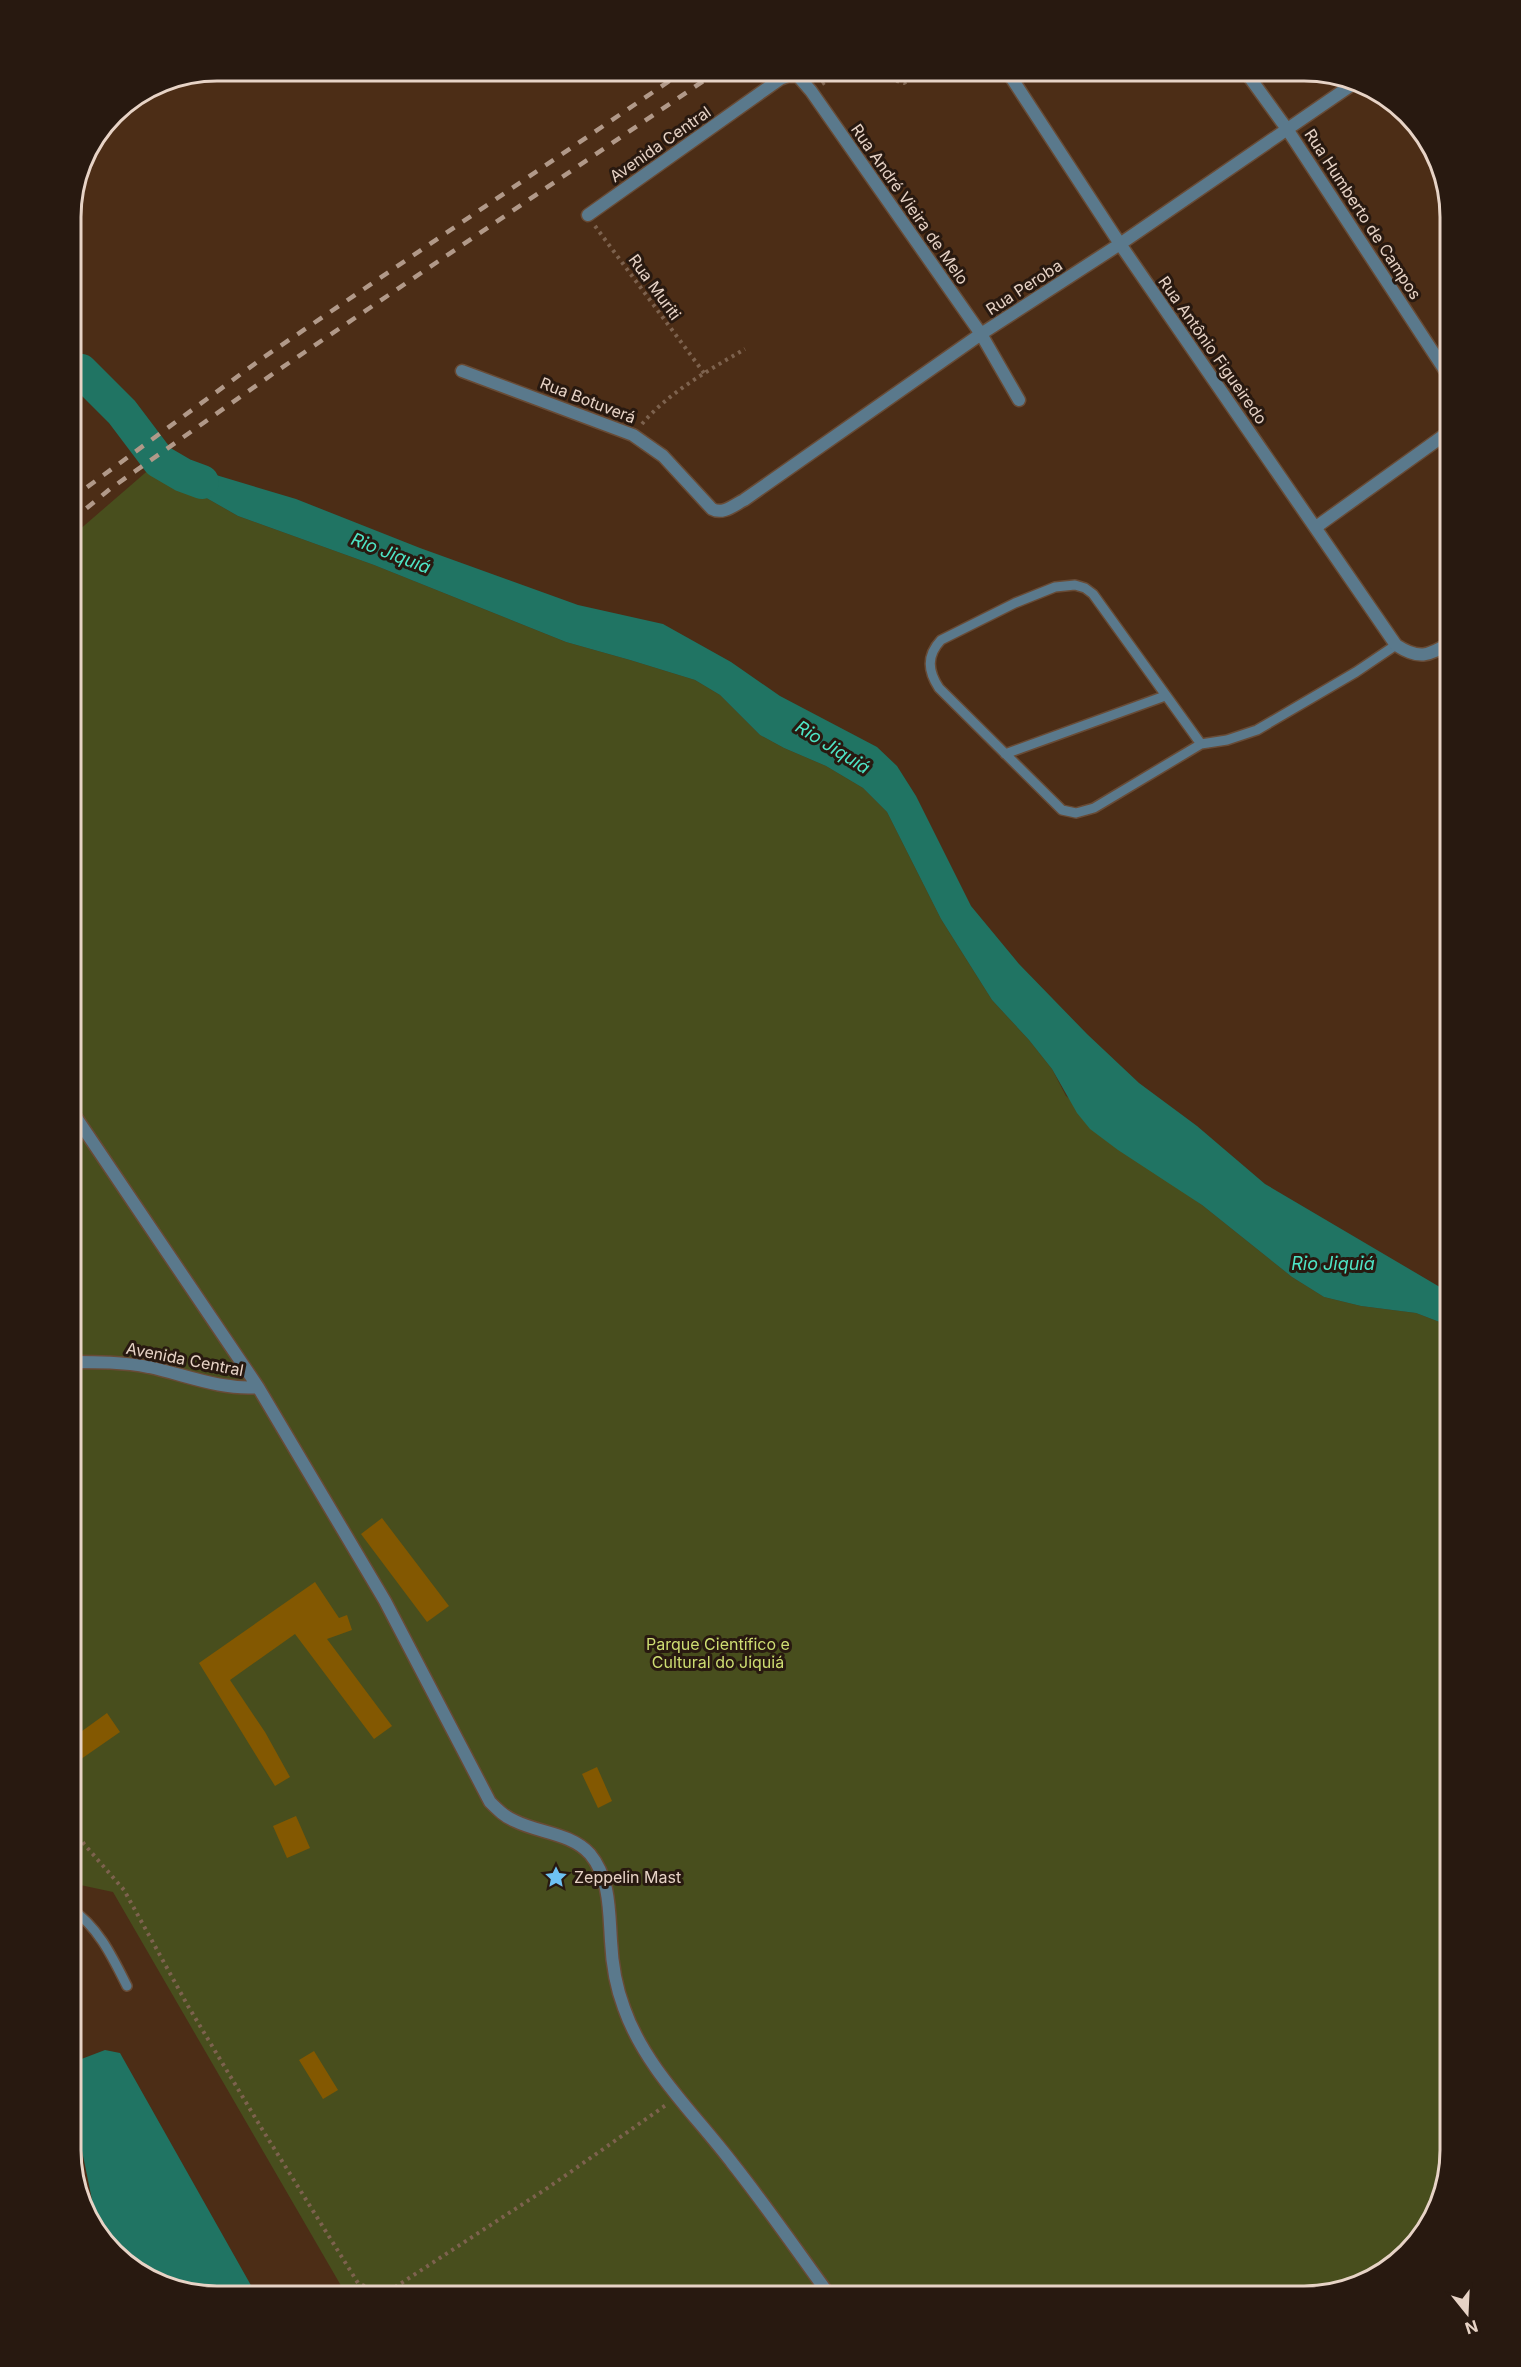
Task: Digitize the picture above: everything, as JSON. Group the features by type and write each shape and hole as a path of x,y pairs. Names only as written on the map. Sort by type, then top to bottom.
{"street":[{"name":"Avenida Central","path":"588,215 777,81"},
{"name":"Rua André Vieira de Melo","path":"802,81 981,334 1020,400"},
{"name":"Rua Antônio Figueiredo","path":"1014,81 1120,244 1396,645"},
{"name":"Rua Humberto de Campos","path":"1252,81 1287,129 1440,363"},
{"name":"Rua Peroba","path":"712,509 723,511 744,500 981,334 1120,244 1347,88"},
{"name":"Rua Botuverá","path":"462,371 633,435 663,456 712,509"},
{"path":"1316,527 1440,438"},
{"path":"1396,645 1408,653 1418,655 1428,655 1440,649"},
{"path":"81,1125 258,1387 385,1601 490,1802 502,1814 516,1822 563,1837 579,1845 589,1853 597,1865 609,1901 614,1967 624,2007 638,2038 677,2097 733,2163 823,2286"},
{"name":"Avenida Central","path":"81,1362 112,1362 148,1367 210,1384 239,1388 258,1387"}],"lane":[{"path":"1201,744 1093,594 1085,588 1075,585 1055,587 1015,603 940,640 929,659 933,678 939,687 1062,810 1076,813 1094,808 1201,744 1227,740 1257,730 1356,672 1396,645"},
{"path":"1005,754 1165,696"},
{"path":"81,1916 100,1938 127,1986"}],"path":[{"path":"811,91 825,81"},
{"name":"Rua Muriti","path":"588,215 704,373"},
{"path":"633,435 653,411 704,373 745,350"},
{"path":"81,1840 124,1890 200,2026 358,2283 364,2286"},
{"path":"397,2286 549,2187 677,2097"}],"green space":[{"name":"Parque Científico e Cultural do Jiquiá","path":"152,467 238,516 374,565 566,642 695,680 720,695 760,735 826,766 863,788 887,812 941,919 992,1000 1052,1069 1066,1096 1161,1176 1202,1205 1292,1277 1324,1297 1361,1306 1416,1313 1440,1322 1440,2159 1433,2194 1417,2226 1394,2252 1380,2263 1348,2279 1322,2285 1304,2286 341,2286 113,1892 81,1885 81,528"}],"water":[{"name":"Rio Jiquiá","path":"165,456 216,475 296,499 420,548 578,605 663,624 731,662 780,696 877,747 897,766 916,796 971,906 1019,964 1087,1034 1139,1083 1197,1126 1265,1184 1440,1287 1440,1322 1416,1313 1361,1306 1324,1297 1292,1277 1202,1205 1090,1129 1077,1113 1052,1069 992,1000 941,919 887,812 863,788 826,766 760,735 720,695 695,680 566,642 374,565 238,516 152,467"},
{"path":"105,2050 120,2053 251,2286 208,2286 173,2279 141,2263 115,2240 104,2226 93,2206 81,2146 81,2059"}],"building":[{"path":"382,1518 449,1606 427,1622 361,1534"},
{"path":"315,1582 339,1618 347,1615 352,1630 327,1639 392,1726 374,1739 295,1634 230,1680 265,1732 290,1777 275,1786 199,1663"},
{"path":"107,1713 120,1732 81,1759 81,1732"},
{"path":"597,1767 612,1801 598,1808 582,1774"},
{"path":"296,1816 310,1848 287,1858 273,1826"},
{"path":"314,2051 338,2090 323,2099 299,2060"}],"waterway":[{"name":"Rio Jiquiá","path":"81,371 122,412 159,461 183,475 202,482"}],"railway":[{"path":"81,492 264,357 669,81"},
{"path":"81,513 110,489 274,373 703,81"}],"place":[{"name":"Zeppelin Mast","path":"556,1877"}]}
